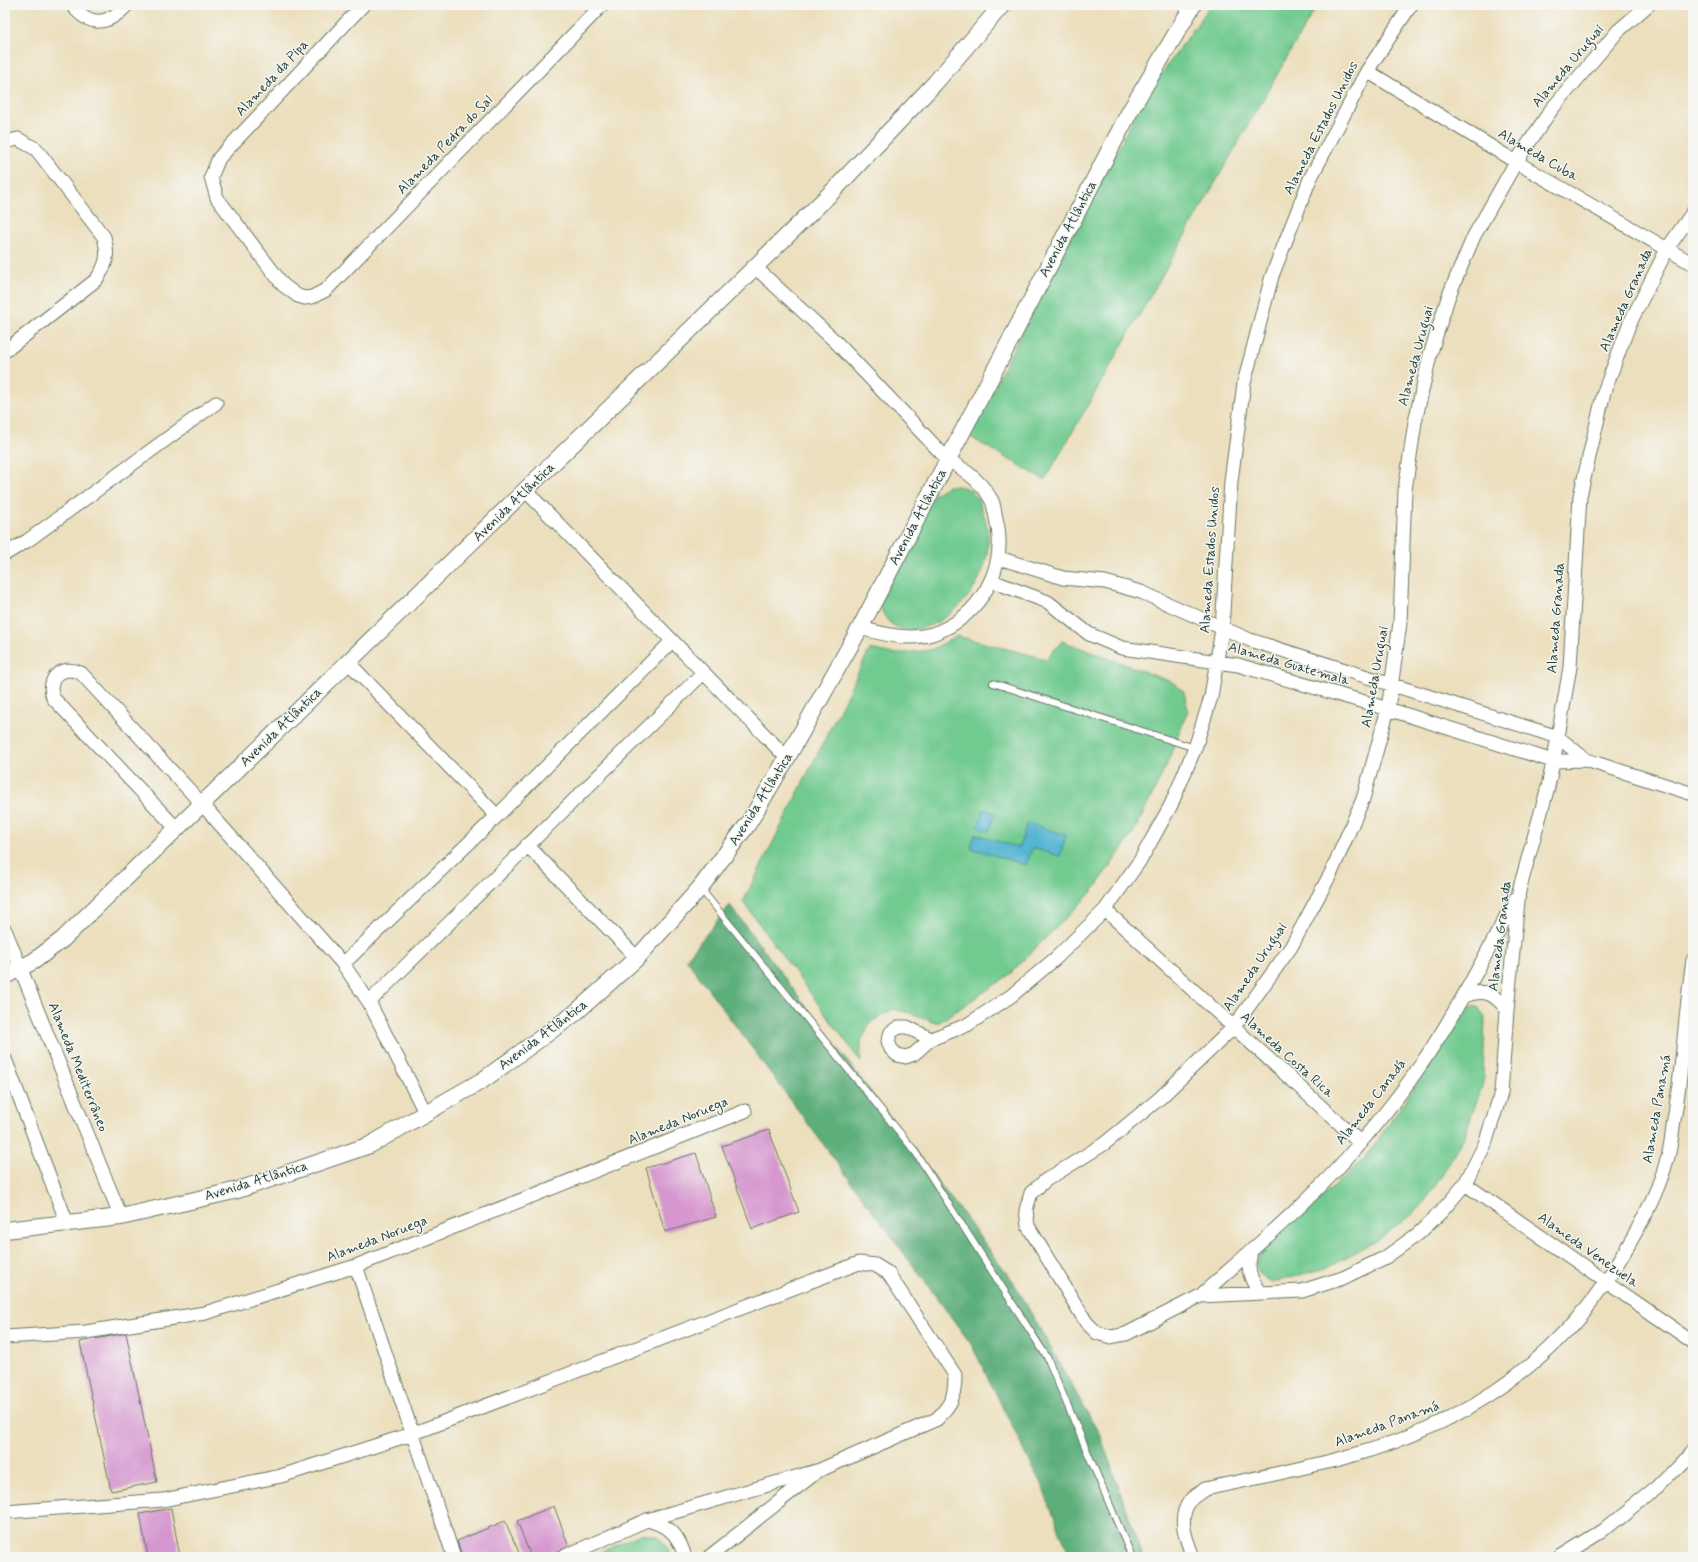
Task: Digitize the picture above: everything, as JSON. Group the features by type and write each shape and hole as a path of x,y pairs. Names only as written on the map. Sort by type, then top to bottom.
{"street":[{"path":"72,5 79,14 98,22 105,21 118,14 127,5"},
{"name":"Alameda da Pipa","path":"305,298 298,296 283,285 217,198 211,177 219,158 363,5"},
{"name":"Alameda Pedra do Sal","path":"305,298 312,297 326,290 602,5"},
{"name":"Avenida Atlântica","path":"5,976 21,969 63,939 755,267 834,190 930,88 1002,5"},
{"name":"Avenida Atlântica","path":"5,1230 121,1217 238,1190 370,1145 483,1080 574,1014 637,958 700,888 748,824 787,758 860,628 1130,111 1193,5"},
{"name":"Alameda Estados Unidos","path":"931,1039 967,1025 1011,996 1056,958 1105,910 1141,859 1168,812 1196,748 1211,697 1222,629 1231,481 1244,383 1272,276 1310,179 1367,71 1411,5"},
{"name":"Alameda Uruguai","path":"1086,1322 1028,1226 1026,1210 1031,1193 1046,1180 1104,1144 1160,1098 1233,1028 1291,947 1331,873 1363,799 1388,709 1400,623 1405,490 1415,422 1430,355 1449,295 1474,236 1516,162 1551,110 1618,31 1648,5"},
{"name":"Alameda Cuba","path":"1367,71 1516,162 1693,264"},
{"path":"5,142 18,139 36,149 104,237 108,251 105,268 96,280 5,351"},
{"name":"Alameda Granada","path":"1086,1322 1097,1333 1111,1337 1126,1334 1200,1296 1302,1291 1343,1278 1386,1257 1418,1234 1442,1211 1465,1184 1485,1144 1501,1093 1507,1010 1520,891 1548,787 1570,667 1580,496 1604,392 1629,325 1667,249 1693,212"},
{"path":"755,267 836,342 948,460 963,469 980,483 992,502 999,529 999,558 992,581 976,604 957,621 932,634 907,637 860,628"},
{"path":"5,554 27,541 216,403"},
{"path":"525,490 787,758"},
{"name":"Alameda Guatemala","path":"999,558 1063,578 1105,582 1140,592 1250,640 1558,737 1586,760"},
{"name":"Alameda Guatemala","path":"992,581 1048,602 1089,634 1122,648 1238,665 1388,709 1553,761 1586,760 1693,794"},
{"path":"343,964 497,816 672,641"},
{"path":"348,662 497,816"},
{"path":"177,829 53,698 50,690 54,677 60,672 67,669 81,673 202,804 343,964 368,1002 426,1114"},
{"path":"368,1002 703,672"},
{"path":"527,845 637,958"},
{"name":"Alameda Canadá","path":"1200,1296 1325,1182 1361,1143 1428,1054 1464,996 1520,891"},
{"name":"Alameda Costa Rica","path":"1105,910 1361,1143"},
{"name":"Alameda Mediterrâneo","path":"5,930 121,1217"},
{"name":"Alameda Panamá","path":"1193,1557 1184,1532 1183,1515 1190,1500 1205,1489 1344,1458 1409,1437 1456,1416 1498,1391 1542,1356 1578,1318 1605,1283 1640,1227 1667,1160 1679,1093 1693,960"},
{"path":"1464,996 1476,992 1488,993 1499,1000 1507,1010"},
{"path":"5,1059 68,1223"},
{"name":"Alameda Noruega","path":"5,1337 86,1332 205,1313 356,1266 745,1111"},
{"name":"Alameda Venezuela","path":"1465,1184 1605,1283 1693,1342"},
{"path":"1251,1251 1248,1266 1251,1280 1260,1294"},
{"path":"5,1512 163,1500 281,1476 412,1434 859,1263 875,1265 888,1273 955,1375 955,1391 950,1406 936,1419 820,1470 647,1520 563,1557"},
{"path":"356,1266 454,1557"},
{"path":"1561,1557 1603,1531 1658,1486 1693,1450"},
{"path":"709,1557 820,1470"},
{"path":"647,1520 663,1524 676,1536 685,1557"}],"lane":[{"path":"993,683 1196,748"},
{"path":"700,888 914,1150 1043,1350 1132,1557"}],"green space":[{"path":"1211,5 1317,5 1045,480 968,436 1144,98"},
{"path":"948,486 956,486 967,489 971,491 978,499 983,512 988,544 982,573 967,598 947,616 926,627 905,629 889,622 880,603 934,494"},
{"path":"957,636 1046,659 1062,641 1172,682 1184,692 1188,710 1165,769 1134,832 1092,892 1009,975 940,1022 932,1022 914,1014 893,1009 871,1022 861,1041 861,1062 743,902 870,649 894,654 931,650"},
{"path":"730,905 1013,1281 1101,1437 1143,1557 1070,1557 1042,1486 971,1344 686,959"},
{"path":"1467,1006 1478,1007 1485,1017 1483,1083 1465,1135 1440,1179 1418,1209 1378,1240 1326,1268 1271,1283 1259,1273 1256,1264 1261,1251 1366,1157 1434,1059 1456,1010"},
{"path":"643,1533 659,1537 669,1550 668,1557 590,1557"}],"water":[{"path":"983,809 995,813 989,831 978,827"},
{"path":"1027,823 1066,835 1060,856 1032,848 1026,865 971,848 975,834 1019,848"}],"building":[{"path":"769,1130 799,1212 752,1229 722,1146"},
{"path":"696,1153 716,1217 665,1232 646,1168"},
{"path":"126,1333 157,1482 111,1491 80,1342"},
{"path":"554,1506 569,1547 543,1557 531,1557 517,1521"},
{"path":"171,1508 180,1557 148,1557 140,1514"},
{"path":"505,1521 521,1557 463,1557 457,1541"}]}
